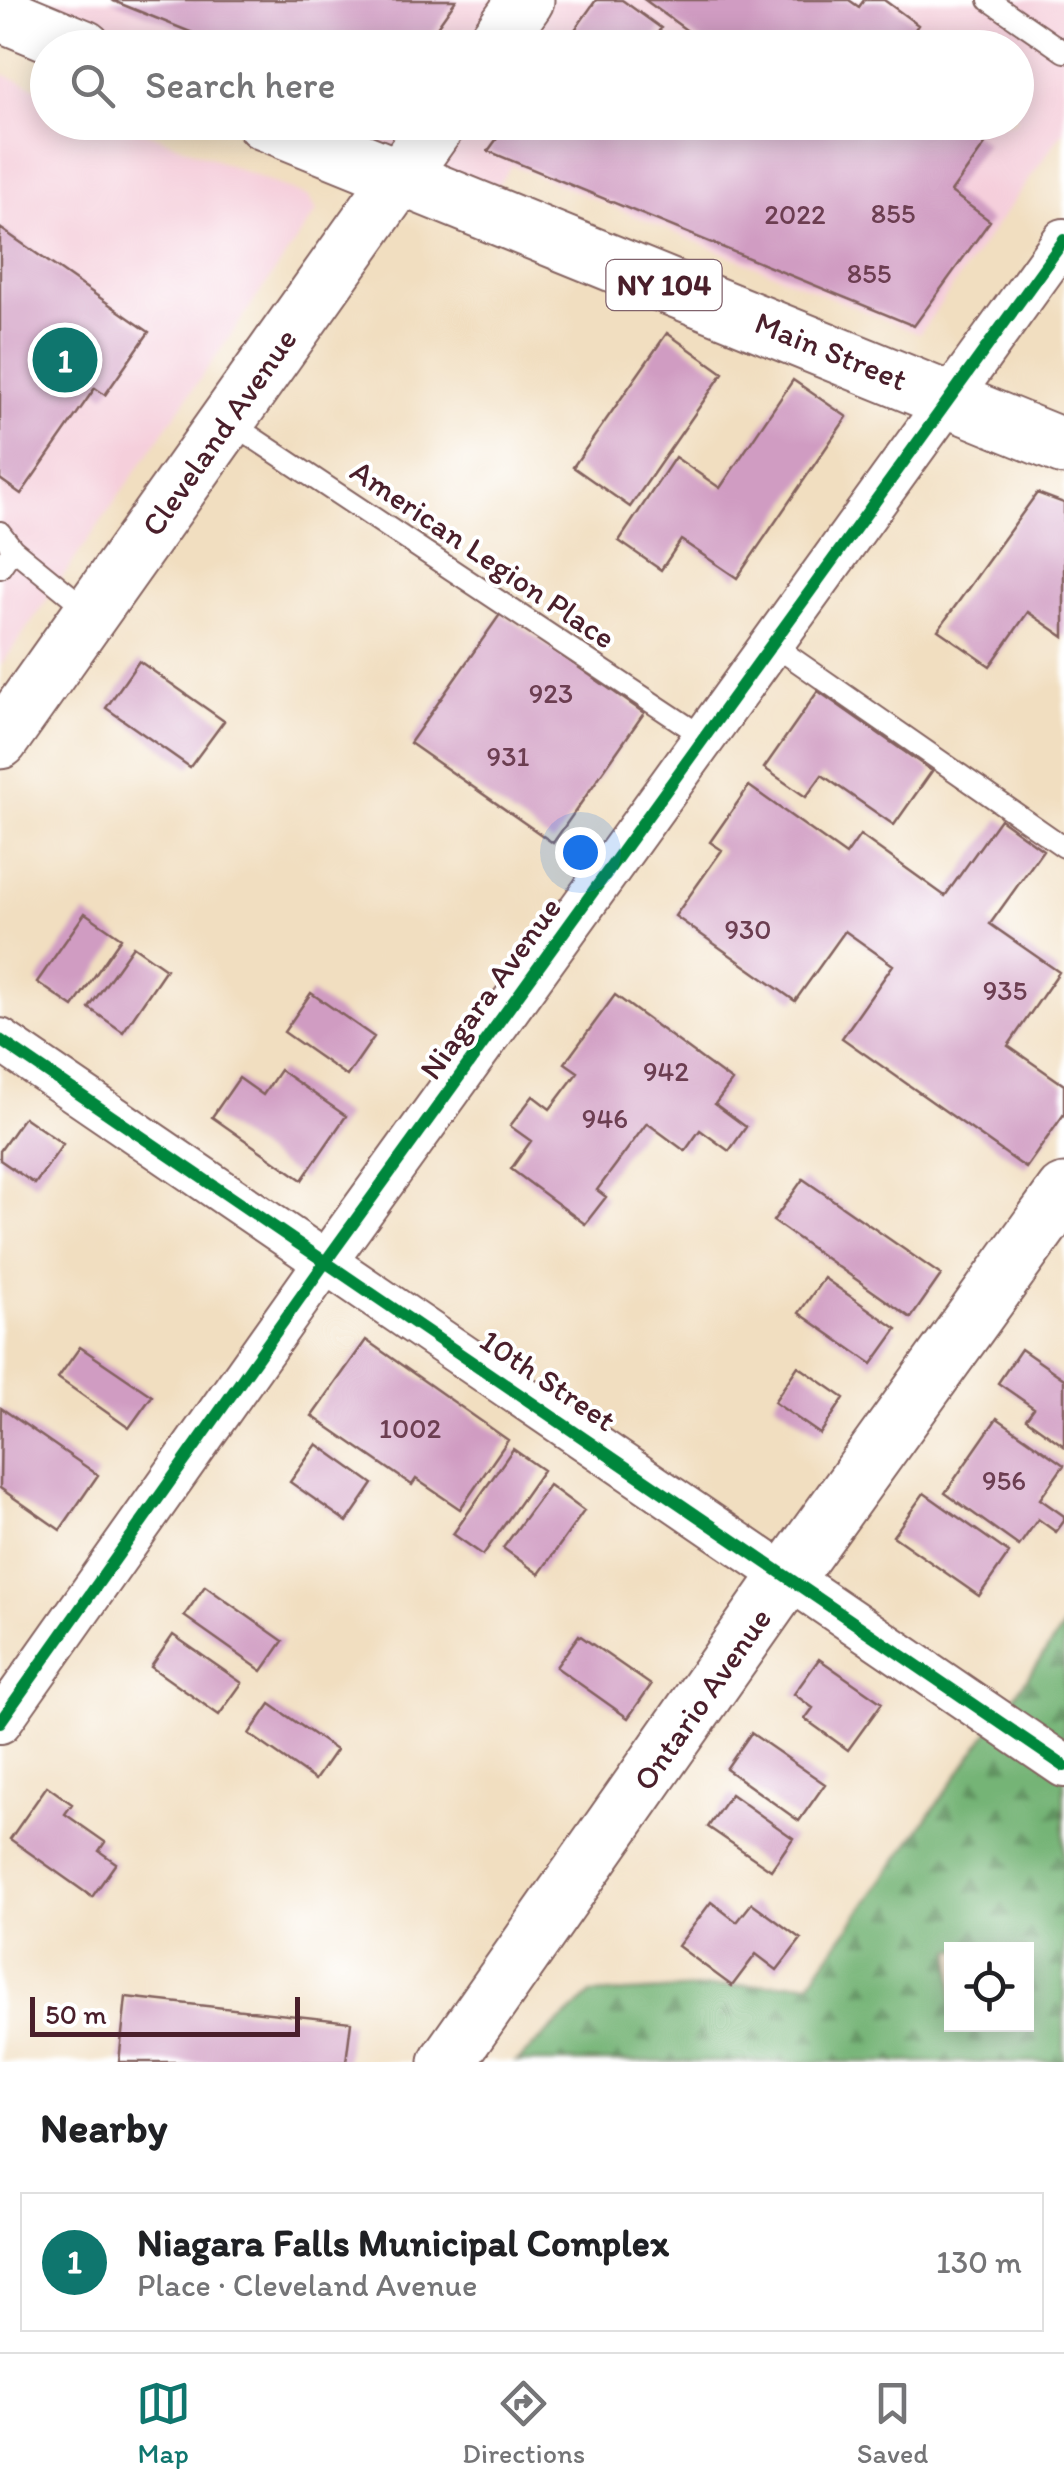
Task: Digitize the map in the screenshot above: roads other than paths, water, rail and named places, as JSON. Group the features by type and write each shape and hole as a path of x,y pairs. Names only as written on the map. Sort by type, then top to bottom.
{"main road":[{"path":"505,30 526,0"},
{"path":"0,13 41,30"},
{"name":"Main Street","path":"308,140 1064,447"},
{"name":"Cleveland Avenue","path":"0,741 426,140"},
{"name":"Ontario Avenue","path":"447,2062 1064,1192"}],"street":[{"name":"Niagara Avenue","path":"0,1722 326,1261 1064,240"},
{"name":"10th Street","path":"0,1040 1064,1766"}],"lane":[{"path":"990,0 1033,30"},
{"path":"1034,31 1064,52"},
{"name":"American Legion Place","path":"228,421 704,738"},
{"path":"0,532 14,549 92,612"},
{"path":"0,568 14,549"},
{"path":"772,644 1064,847"}],"place":[{"name":"Niagara Falls Municipal Complex","path":"65,360"}]}
